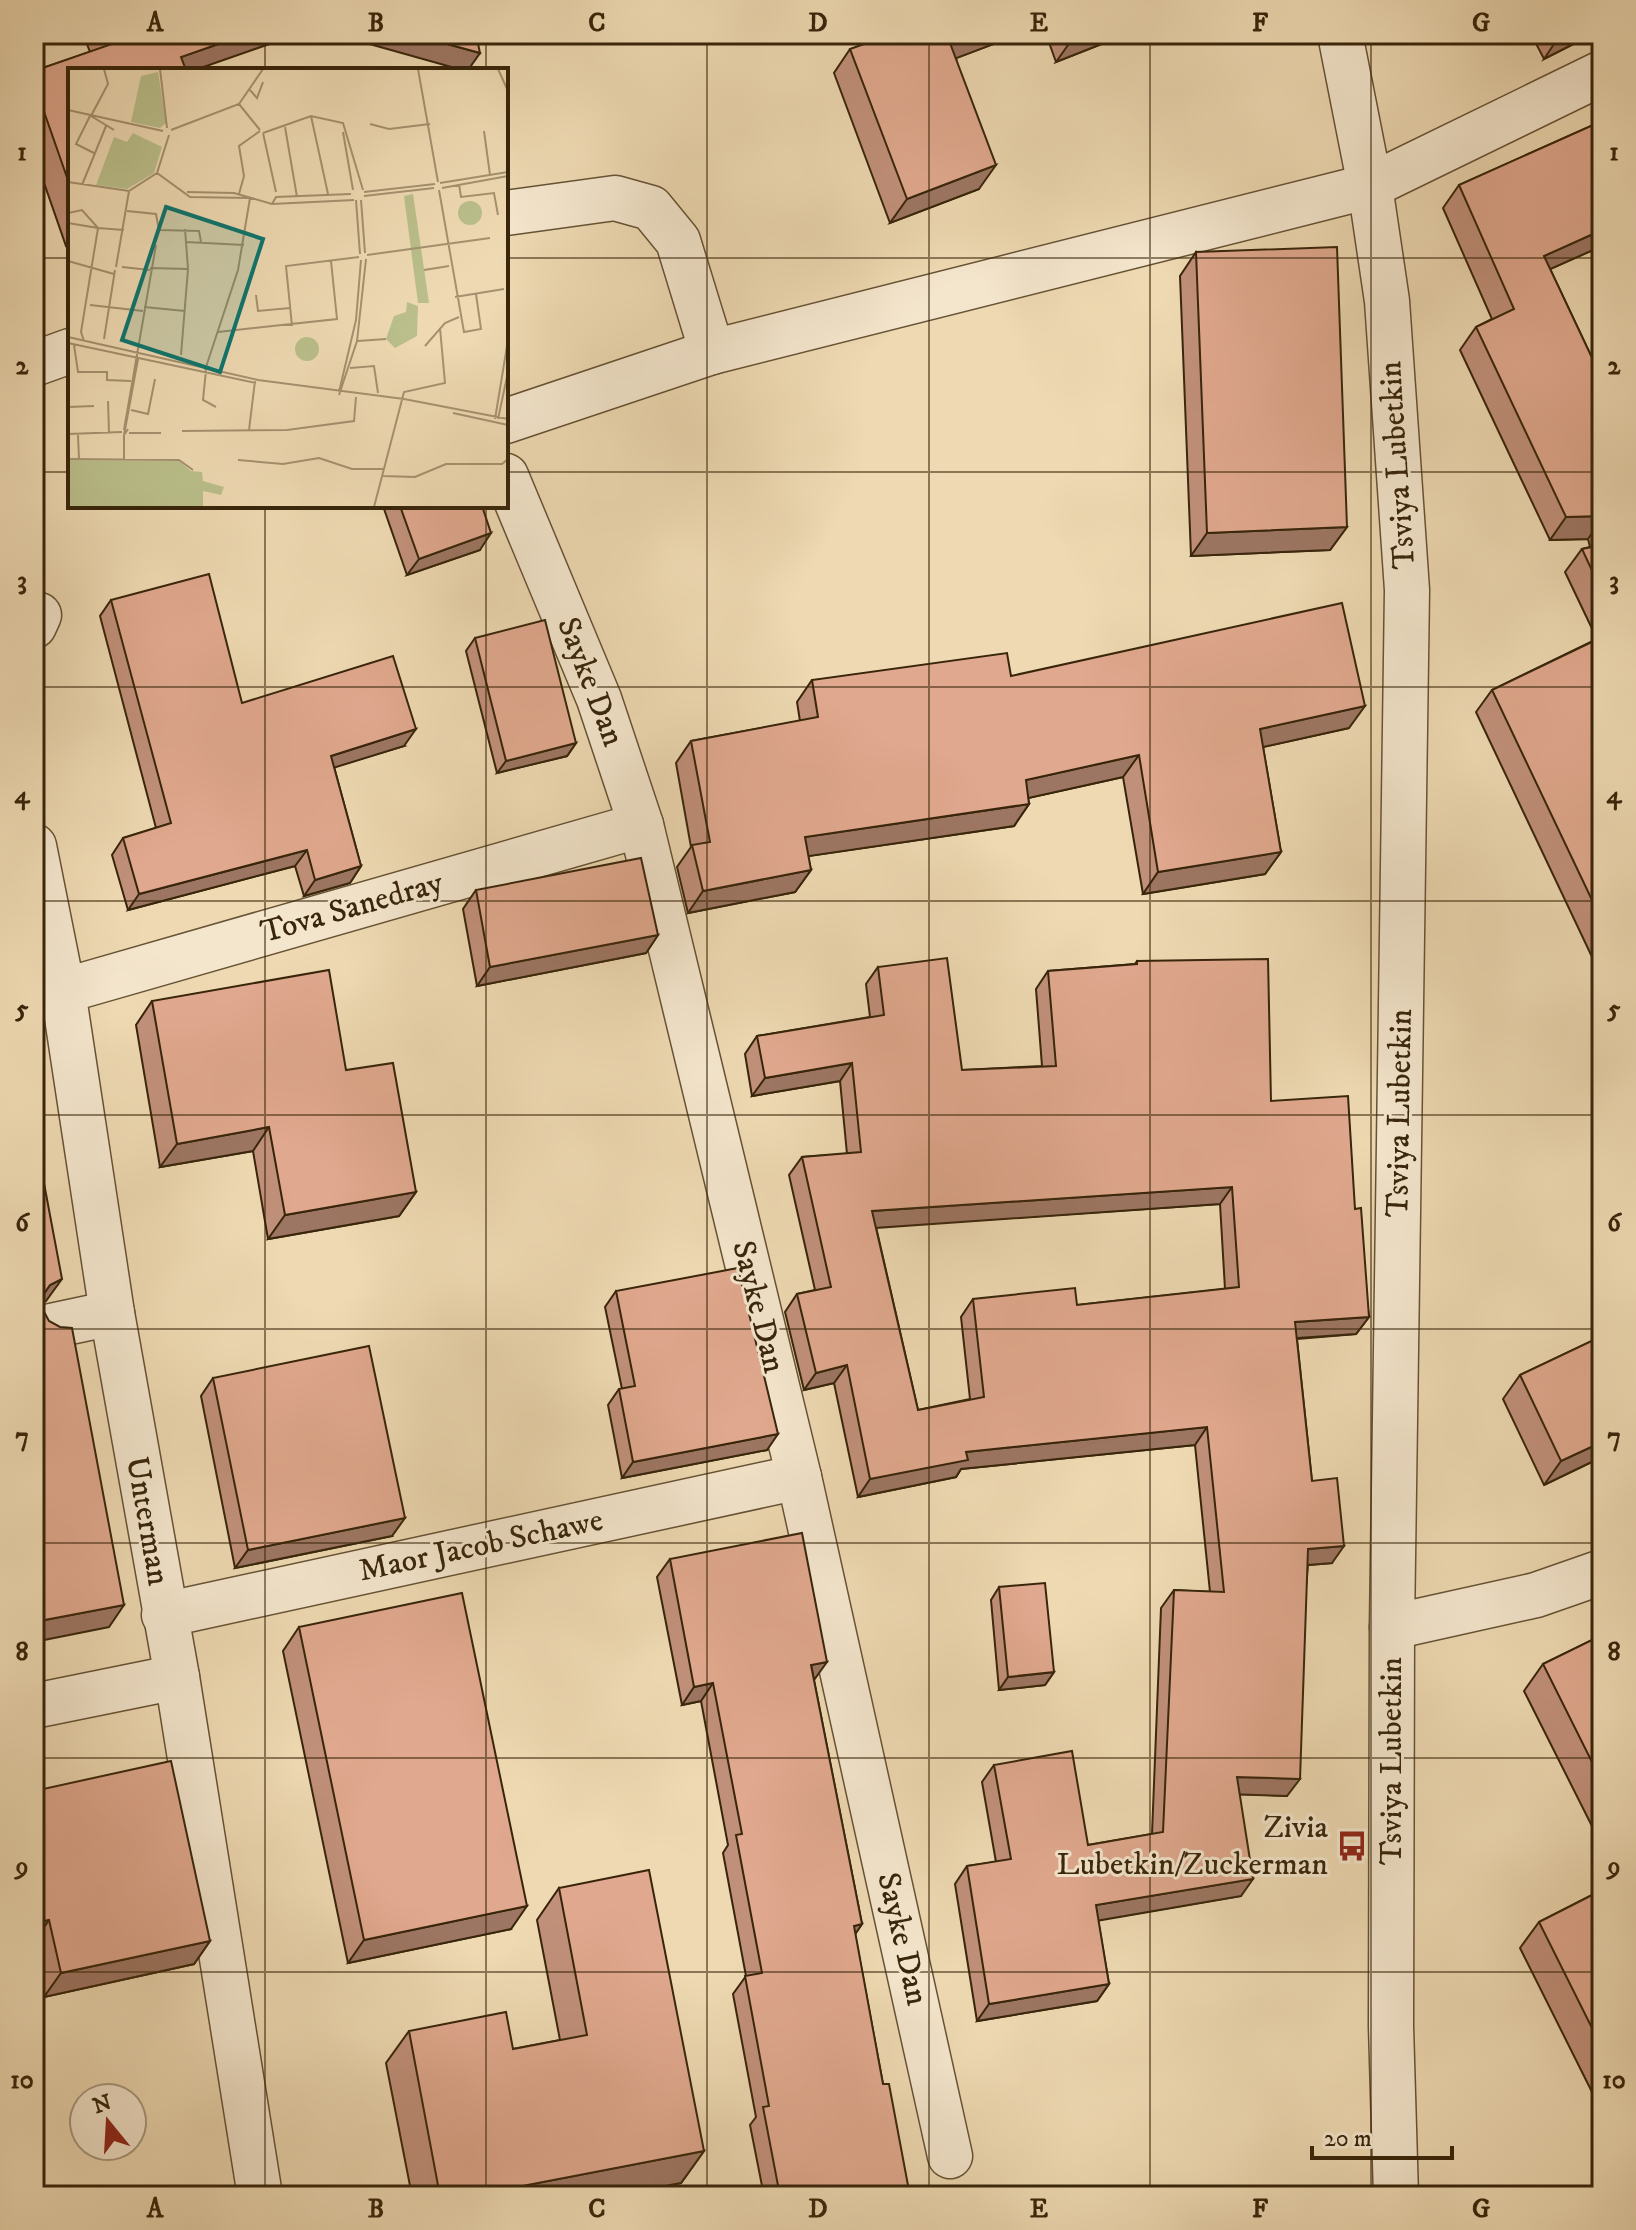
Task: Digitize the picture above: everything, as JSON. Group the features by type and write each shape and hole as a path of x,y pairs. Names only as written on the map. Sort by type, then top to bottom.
{"street":[{"name":"Tsviya Lubetkin","path":"1340,34 1370,186 1387,301 1407,590 1392,1627 1391,2026 1396,2196"},
{"path":"508,420 712,352 1370,186 1602,73"},
{"path":"508,213 615,198 651,208 678,241 712,352"},
{"path":"34,364 68,352"},
{"name":"Sayke Dan","path":"508,481 599,699 641,825 799,1477 950,2156"},
{"name":"Tova Sanedray","path":"54,1014 641,825"},
{"name":"Unterman","path":"34,846 54,1014 112,1313 177,1677 260,2196"},
{"path":"51,1326 112,1313"},
{"name":"Maor Jacob Schawe","path":"164,1615 799,1477"},
{"path":"1392,1627 1536,1595 1602,1572"},
{"path":"34,1706 177,1677"}],"building":[{"path":"108,34 247,34 181,57 185,68 68,68 68,180 34,83 34,71 112,44"},
{"path":"411,34 476,34 480,53"},
{"path":"886,34 974,34 950,43 996,165 907,199 850,49"},
{"path":"1602,121 1602,230 1544,256 1602,379 1602,516 1566,517 1476,327 1514,309 1459,185"},
{"path":"1337,247 1347,527 1207,533 1196,252"},
{"path":"401,508 483,508 491,533 419,559"},
{"path":"1602,545 1602,592 1582,549"},
{"path":"209,574 242,703 393,656 416,729 331,756 361,866 315,880 307,850 139,894 123,838 171,823 111,600"},
{"path":"1342,603 1365,706 1260,729 1281,852 1158,872 1139,755 1026,780 1029,804 805,837 811,870 703,891 692,845 710,842 691,741 818,717 812,680 1007,653 1011,676"},
{"path":"545,620 576,743 506,761 475,638"},
{"path":"1602,637 1602,701 1596,704 1602,716 1602,921 1492,690"},
{"path":"641,858 658,935 490,967 476,890"},
{"path":"947,958 962,1070 1056,1066 1048,971 1137,964 1137,961 1268,959 1271,1101 1348,1096 1355,1209 1361,1208 1369,1317 1295,1322 1312,1481 1337,1478 1344,1546 1308,1549 1300,1779 1237,1777 1253,1879 1096,1905 1109,1984 989,2004 967,1866 1011,1859 994,1765 1072,1751 1088,1845 1163,1832 1174,1590 1224,1592 1207,1427 966,1452 968,1460 870,1479 847,1365 816,1373 797,1294 831,1287 802,1157 861,1152 852,1063 765,1078 757,1036 884,1015 878,967","holes":["1232,1187 1239,1287 1077,1305 1075,1288 973,1299 984,1397 918,1410 872,1211"]},
{"path":"329,970 346,1070 393,1063 416,1192 285,1215 269,1127 177,1144 152,1001"},
{"path":"34,1130 62,1279 50,1285 43,1295 42,1308 49,1321 60,1327 72,1328 124,1605 34,1622"},
{"path":"738,1268 778,1434 633,1462 619,1389 635,1386 616,1291"},
{"path":"1602,1336 1602,1442 1561,1461 1520,1375"},
{"path":"369,1346 405,1518 248,1550 213,1378"},
{"path":"802,1533 827,1662 811,1665 862,1924 854,1926 883,2084 889,2084 910,2196 780,2196 763,2107 769,2106 745,1976 762,1973 736,1835 742,1834 713,1683 694,1687 670,1559"},
{"path":"1045,1583 1054,1672 1008,1677 999,1587"},
{"path":"462,1593 527,1906 364,1940 299,1627"},
{"path":"1602,1635 1602,1782 1543,1664"},
{"path":"171,1761 210,1941 61,1973 49,1920 34,1923 34,1791"},
{"path":"649,1870 704,2151 470,2196 440,2196 409,2031 506,2012 513,2049 587,2035 559,1888"},
{"path":"1602,1890 1602,2048 1539,1922"}],"place":[{"name":"Zivia Lubetkin/Zuckerman","path":"1352,1846"}]}
